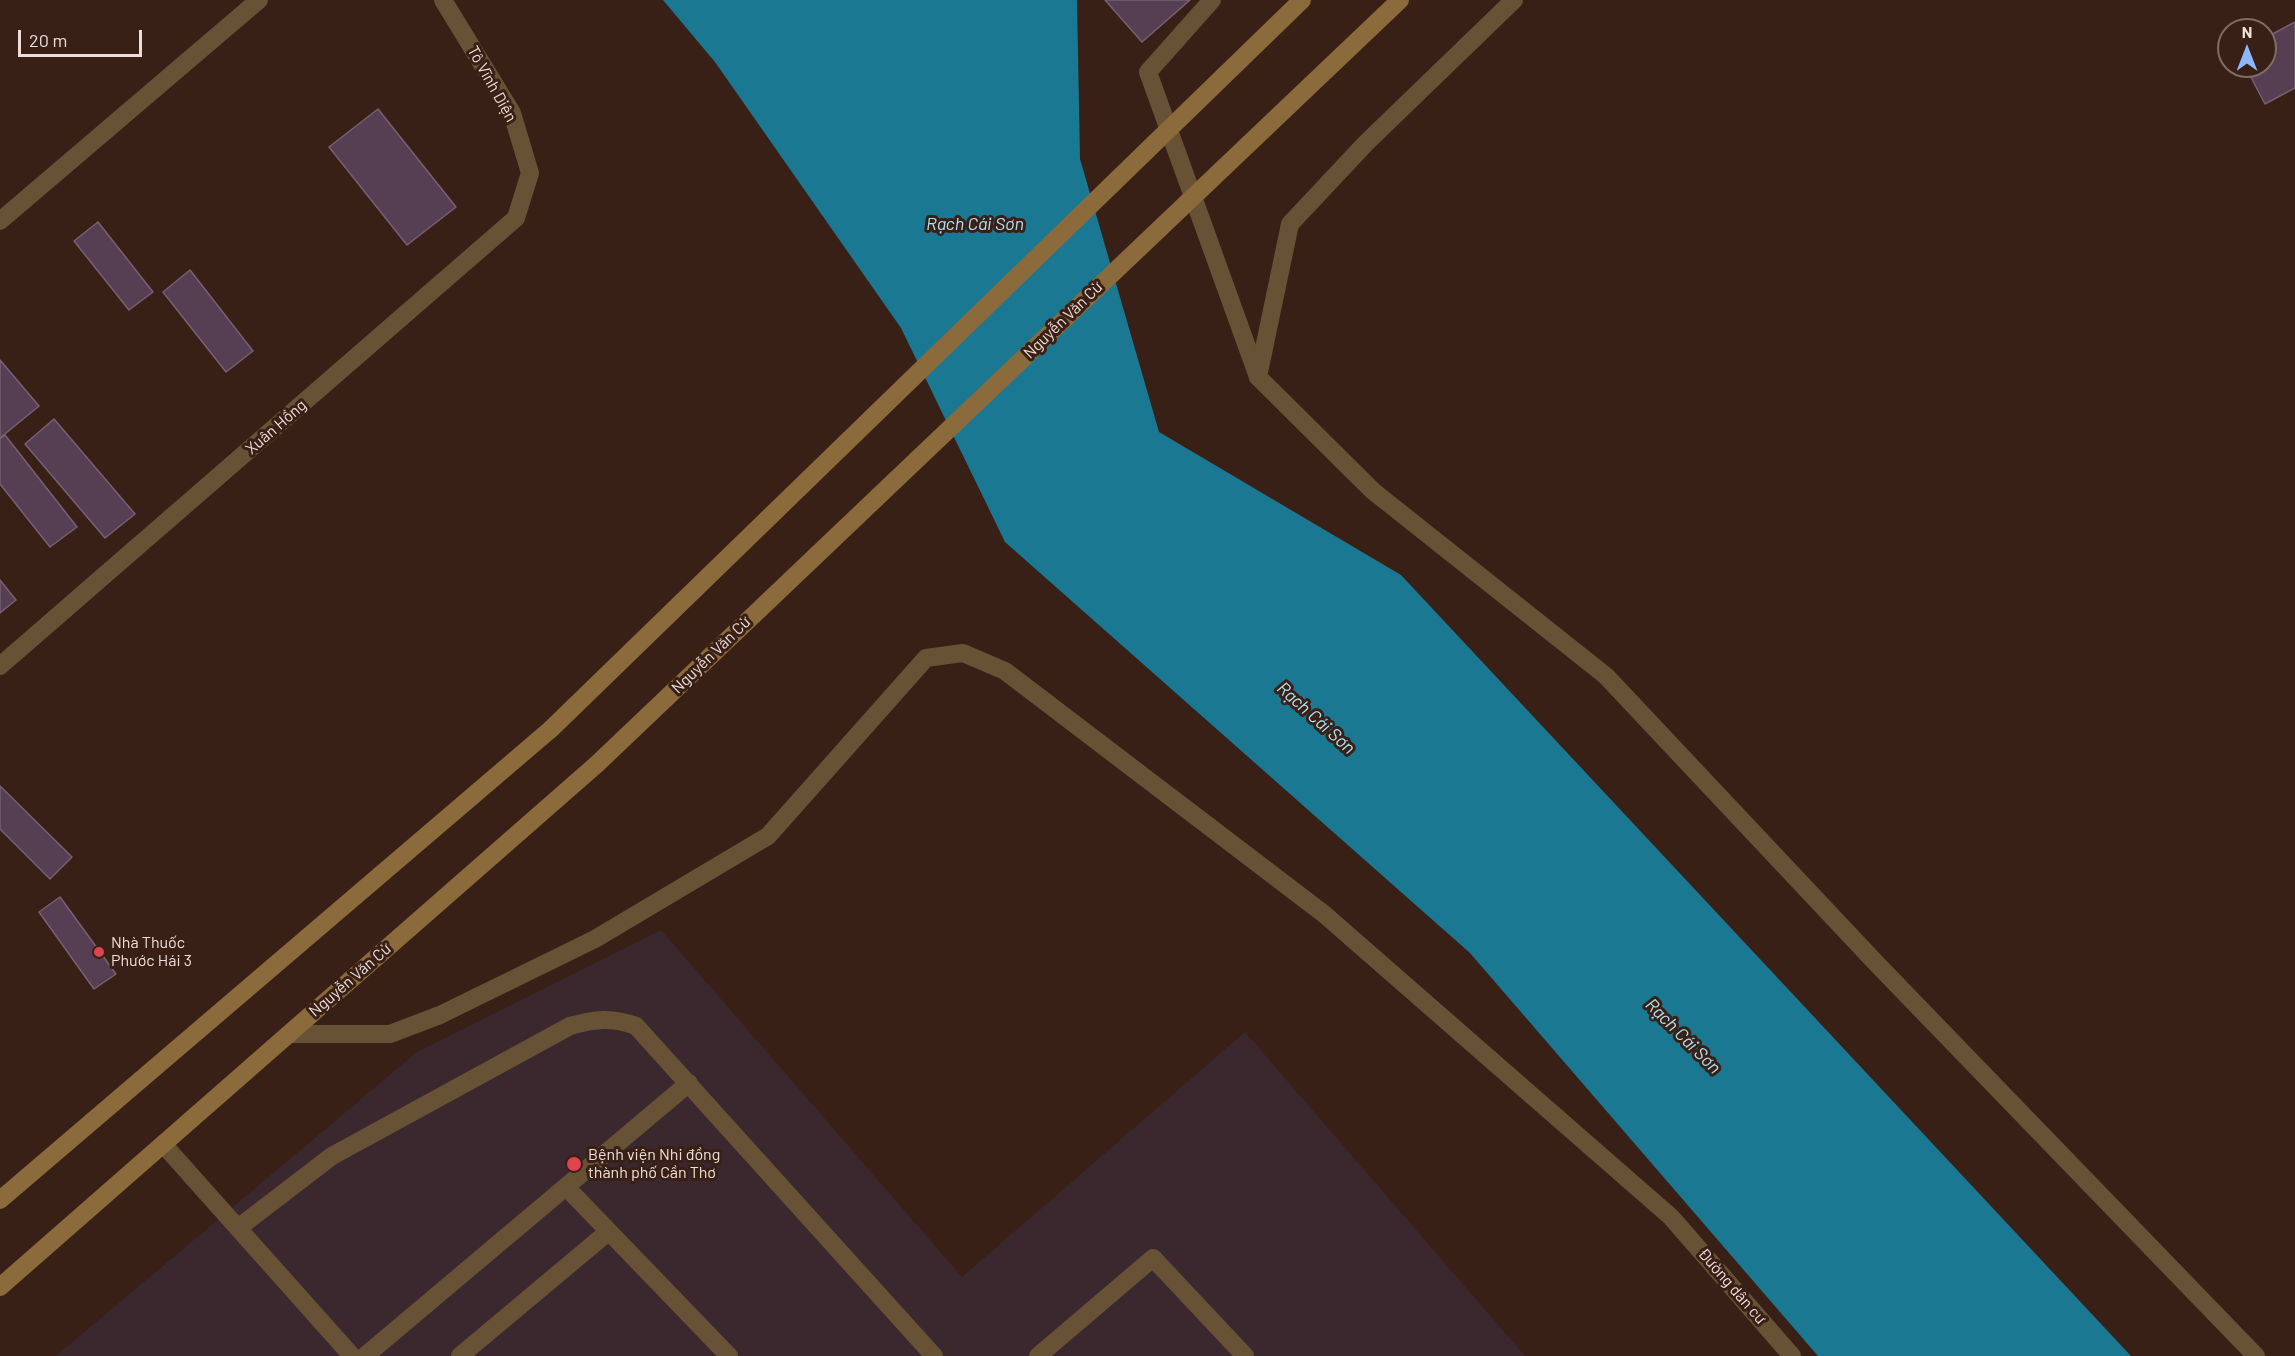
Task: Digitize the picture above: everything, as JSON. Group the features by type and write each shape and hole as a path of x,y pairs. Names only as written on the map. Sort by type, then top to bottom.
{"main road":[{"path":"0,1200 551,729 1302,0"},
{"name":"Nguyễn Văn Cừ","path":"0,1287 597,764 1400,0"}],"street":[{"path":"0,221 259,0"},
{"name":"Tô Vĩnh Diện","path":"443,0 513,113 530,173"},
{"path":"1212,0 1148,72 1258,377 1373,491 1606,676 1876,963 2256,1356"},
{"path":"1258,377 1290,224 1366,143 1514,0"},
{"name":"Xuân Hồng","path":"0,666 516,218 530,173"},
{"name":"Đường dân cư","path":"289,1034 390,1034 440,1015 595,939 768,836 926,658 963,653 1005,671 1324,914 1671,1217 1792,1356"},
{"path":"238,1228 332,1156 570,1026 606,1018 621,1020 636,1026 934,1356"},
{"path":"365,1356 689,1083"},
{"path":"163,1144 352,1356"},
{"path":"567,1188 729,1356"},
{"path":"460,1356 608,1232"},
{"path":"1038,1356 1153,1258 1245,1356"}],"shaded area":[{"name":"Bệnh viện Nhi đồng thành phố Cần Thơ","path":"661,930 962,1277 1245,1032 1525,1356 56,1356 417,1052"}],"water":[{"name":"Rạch Cái Sơn","path":"663,0 1077,0 1080,159 1159,432 1401,575 2131,1356 1818,1356 1470,953 1005,542 901,328 715,62"}],"building":[{"path":"1105,0 1190,0 1142,42"},
{"path":"2295,22 2295,88 2265,104 2251,78 2277,78 2277,32"},
{"path":"378,109 456,207 407,245 329,147"},
{"path":"98,222 153,292 129,310 74,241"},
{"path":"190,270 253,351 226,372 163,292"},
{"path":"0,360 39,406 0,438"},
{"path":"54,419 135,514 105,538 25,444"},
{"path":"5,435 77,527 50,547 0,484 0,439"},
{"path":"0,580 16,600 0,613"},
{"path":"0,786 72,857 50,879 0,829"},
{"path":"60,897 116,974 94,989 39,912"}],"place":[{"name":"Nhà Thuốc Phước Hái 3","path":"99,952"},
{"name":"Bệnh viện Nhi đồng thành phố Cần Thơ","path":"574,1164"}]}
